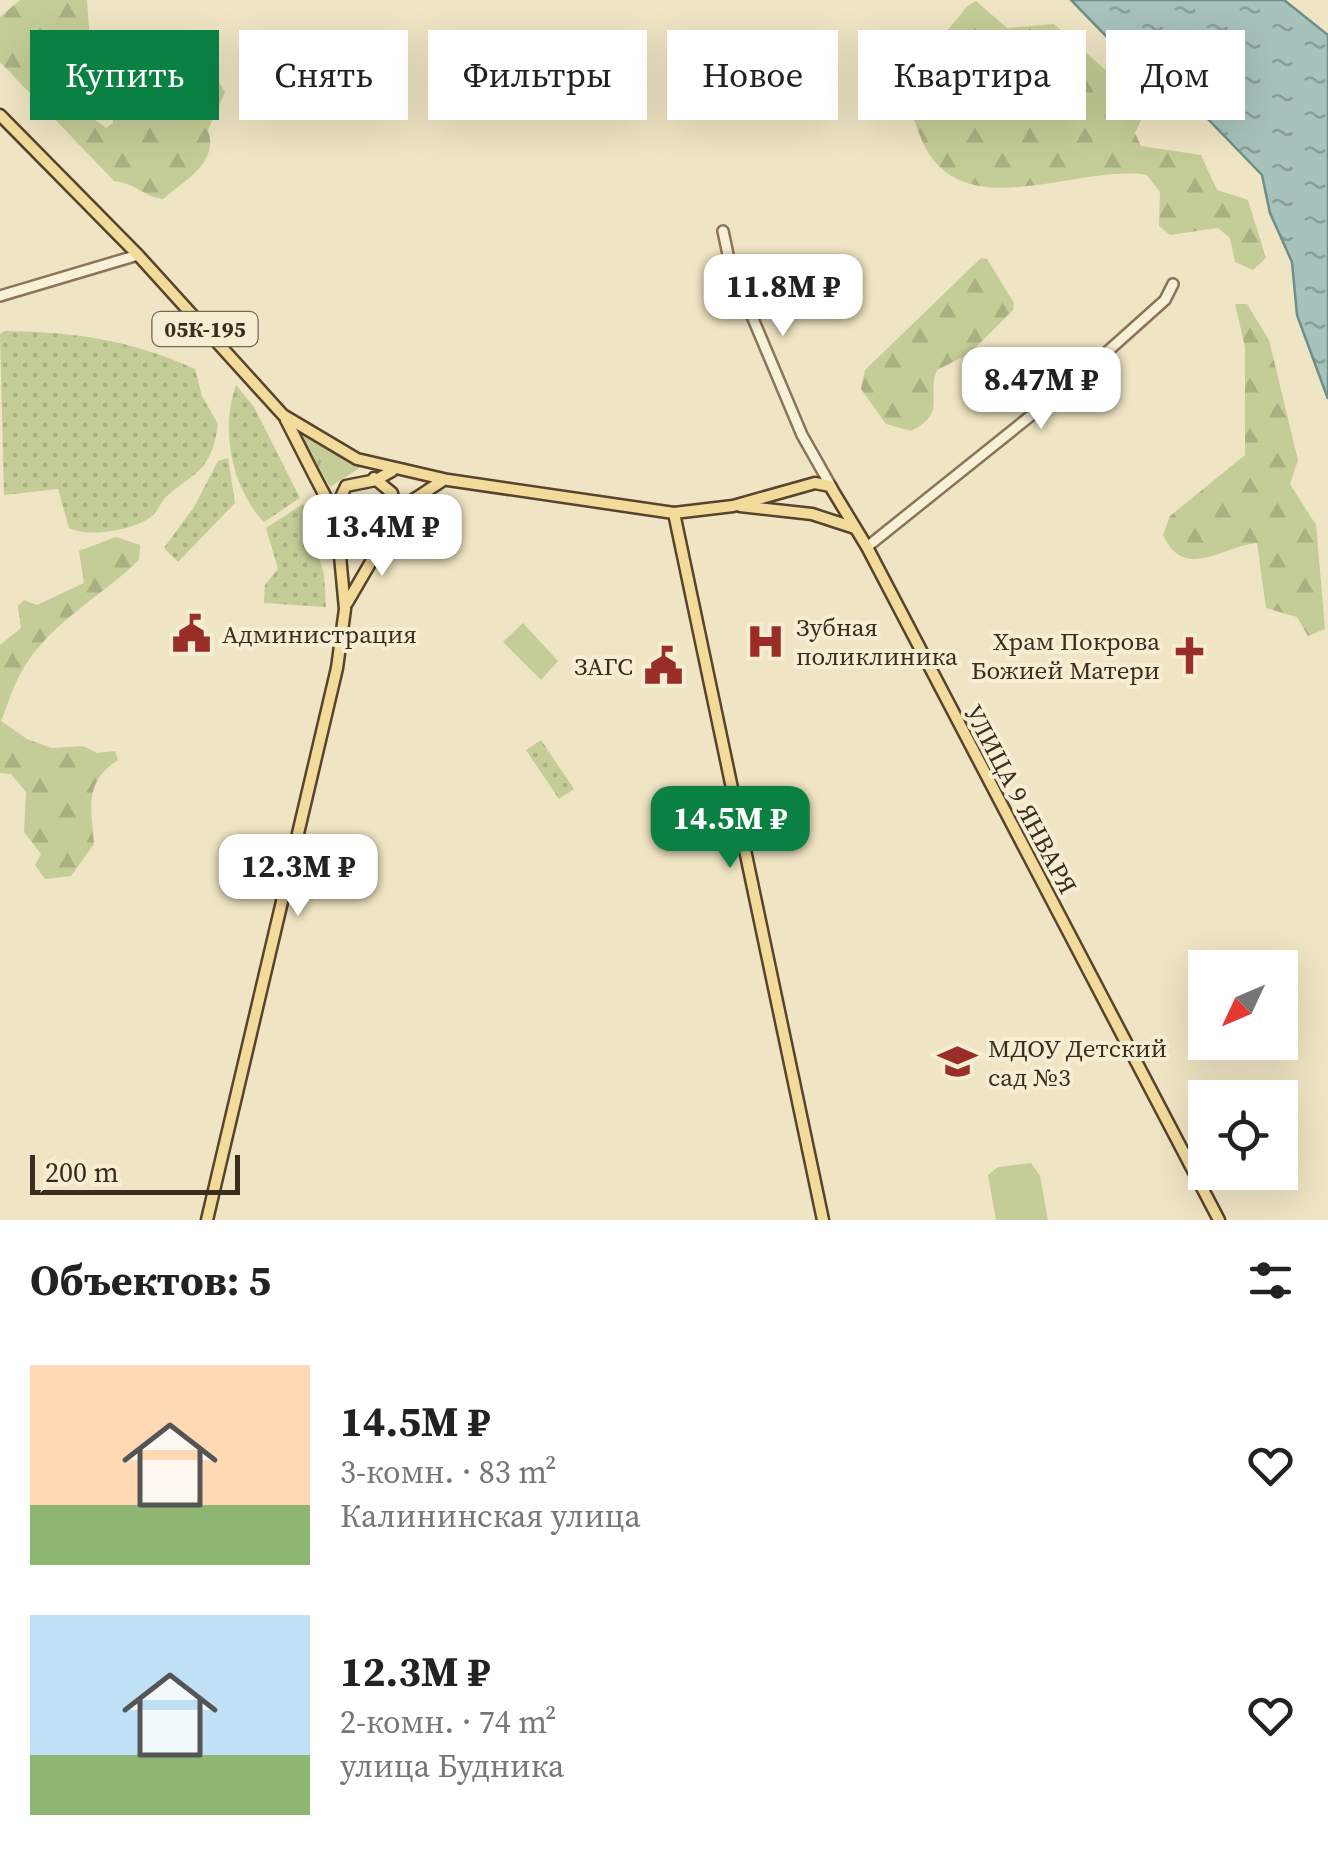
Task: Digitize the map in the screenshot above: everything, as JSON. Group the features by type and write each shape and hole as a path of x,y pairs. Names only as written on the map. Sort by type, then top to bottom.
{"main road":[{"name":"05К-195","path":"0,115 138,255 284,415"},
{"path":"284,415 357,459 393,470 674,513 732,506 825,483 834,490 833,508 816,514"},
{"path":"207,1220 336,668 345,609 336,518 284,415"},
{"path":"357,459 392,492 392,527"},
{"path":"336,518 346,486 376,480 393,470"},
{"path":"345,609 392,527 419,493 448,480"},
{"path":"810,485 803,498 816,514"},
{"name":"УЛИЦА 9 ЯНВАРЯ","path":"834,490 1220,1220"},
{"path":"732,506 816,514 856,528"},
{"path":"674,513 824,1220"},
{"path":"336,518 362,541 392,527"}],"street":[{"name":"УЛИЦА 9 ЯНВАРЯ","path":"723,231 730,264 812,456 834,490"},
{"path":"0,296 138,255"},
{"path":"867,547 1079,377 1165,300 1173,284"},
{"path":"810,485 812,456"}],"green space":[{"path":"20,0 87,0 89,30 30,30 30,93 0,62 0,17"},
{"path":"976,1 1007,28 1054,24 1061,30 947,30"},
{"path":"1086,53 1106,70 1106,120 1141,120 1135,133 1141,146 1201,155 1217,190 1248,200 1266,258 1253,270 1235,262 1230,238 1218,228 1170,235 1159,226 1160,192 1147,175 1118,174 1019,187 988,187 959,180 936,163 914,121 1086,120"},
{"path":"219,82 225,92 219,105"},
{"path":"56,120 95,120 106,128 113,120 212,120 208,130 209,152 204,161 163,199 114,181"},
{"path":"981,258 987,259 1014,303 1013,310 969,354 937,370 929,418 911,431 886,424 861,389 865,370"},
{"path":"1235,304 1247,304 1269,340 1298,460 1290,484 1316,525 1325,629 1308,636 1297,617 1266,608 1257,543 1193,559 1172,549 1163,535 1170,516 1245,455 1245,347"},
{"path":"5,331 102,340 148,351 195,369 202,396 218,424 207,461 166,497 152,516 112,531 69,528 58,489 4,495 0,334"},
{"path":"236,385 254,407 300,498 264,522 244,493 232,458 229,420"},
{"path":"296,427 361,467 330,487"},
{"path":"228,458 235,503 178,562 164,548 194,507 218,461"},
{"path":"303,504 324,574 326,607 264,603 265,585 278,569 266,528"},
{"path":"116,537 140,545 139,560 34,652 19,675 1,721 27,739 52,748 83,746 97,753 115,751 118,760 99,777 92,796 94,844 71,876 45,879 35,865 41,854 24,832 26,792 11,774 0,773 0,645 21,628 18,606 24,600 37,605 84,583 79,551"},
{"path":"523,623 558,661 541,680 503,642"},
{"path":"541,740 574,789 559,799 526,750"},
{"path":"1031,1163 1040,1176 1048,1220 996,1220 988,1175 998,1167"}],"water":[{"path":"1071,0 1284,0 1328,35 1328,399 1297,315 1292,262 1270,213 1262,175 1209,120 1245,120 1245,30 1106,30 1106,36"}],"place":[{"name":"Администрация","path":"192,634"},
{"name":"Зубная поликлиника","path":"766,641"},
{"name":"Храм Покрова Божией Матери","path":"1190,655"},
{"name":"ЗАГС","path":"663,666"},
{"name":"МДОУ Детский сад №3","path":"958,1062"}]}
